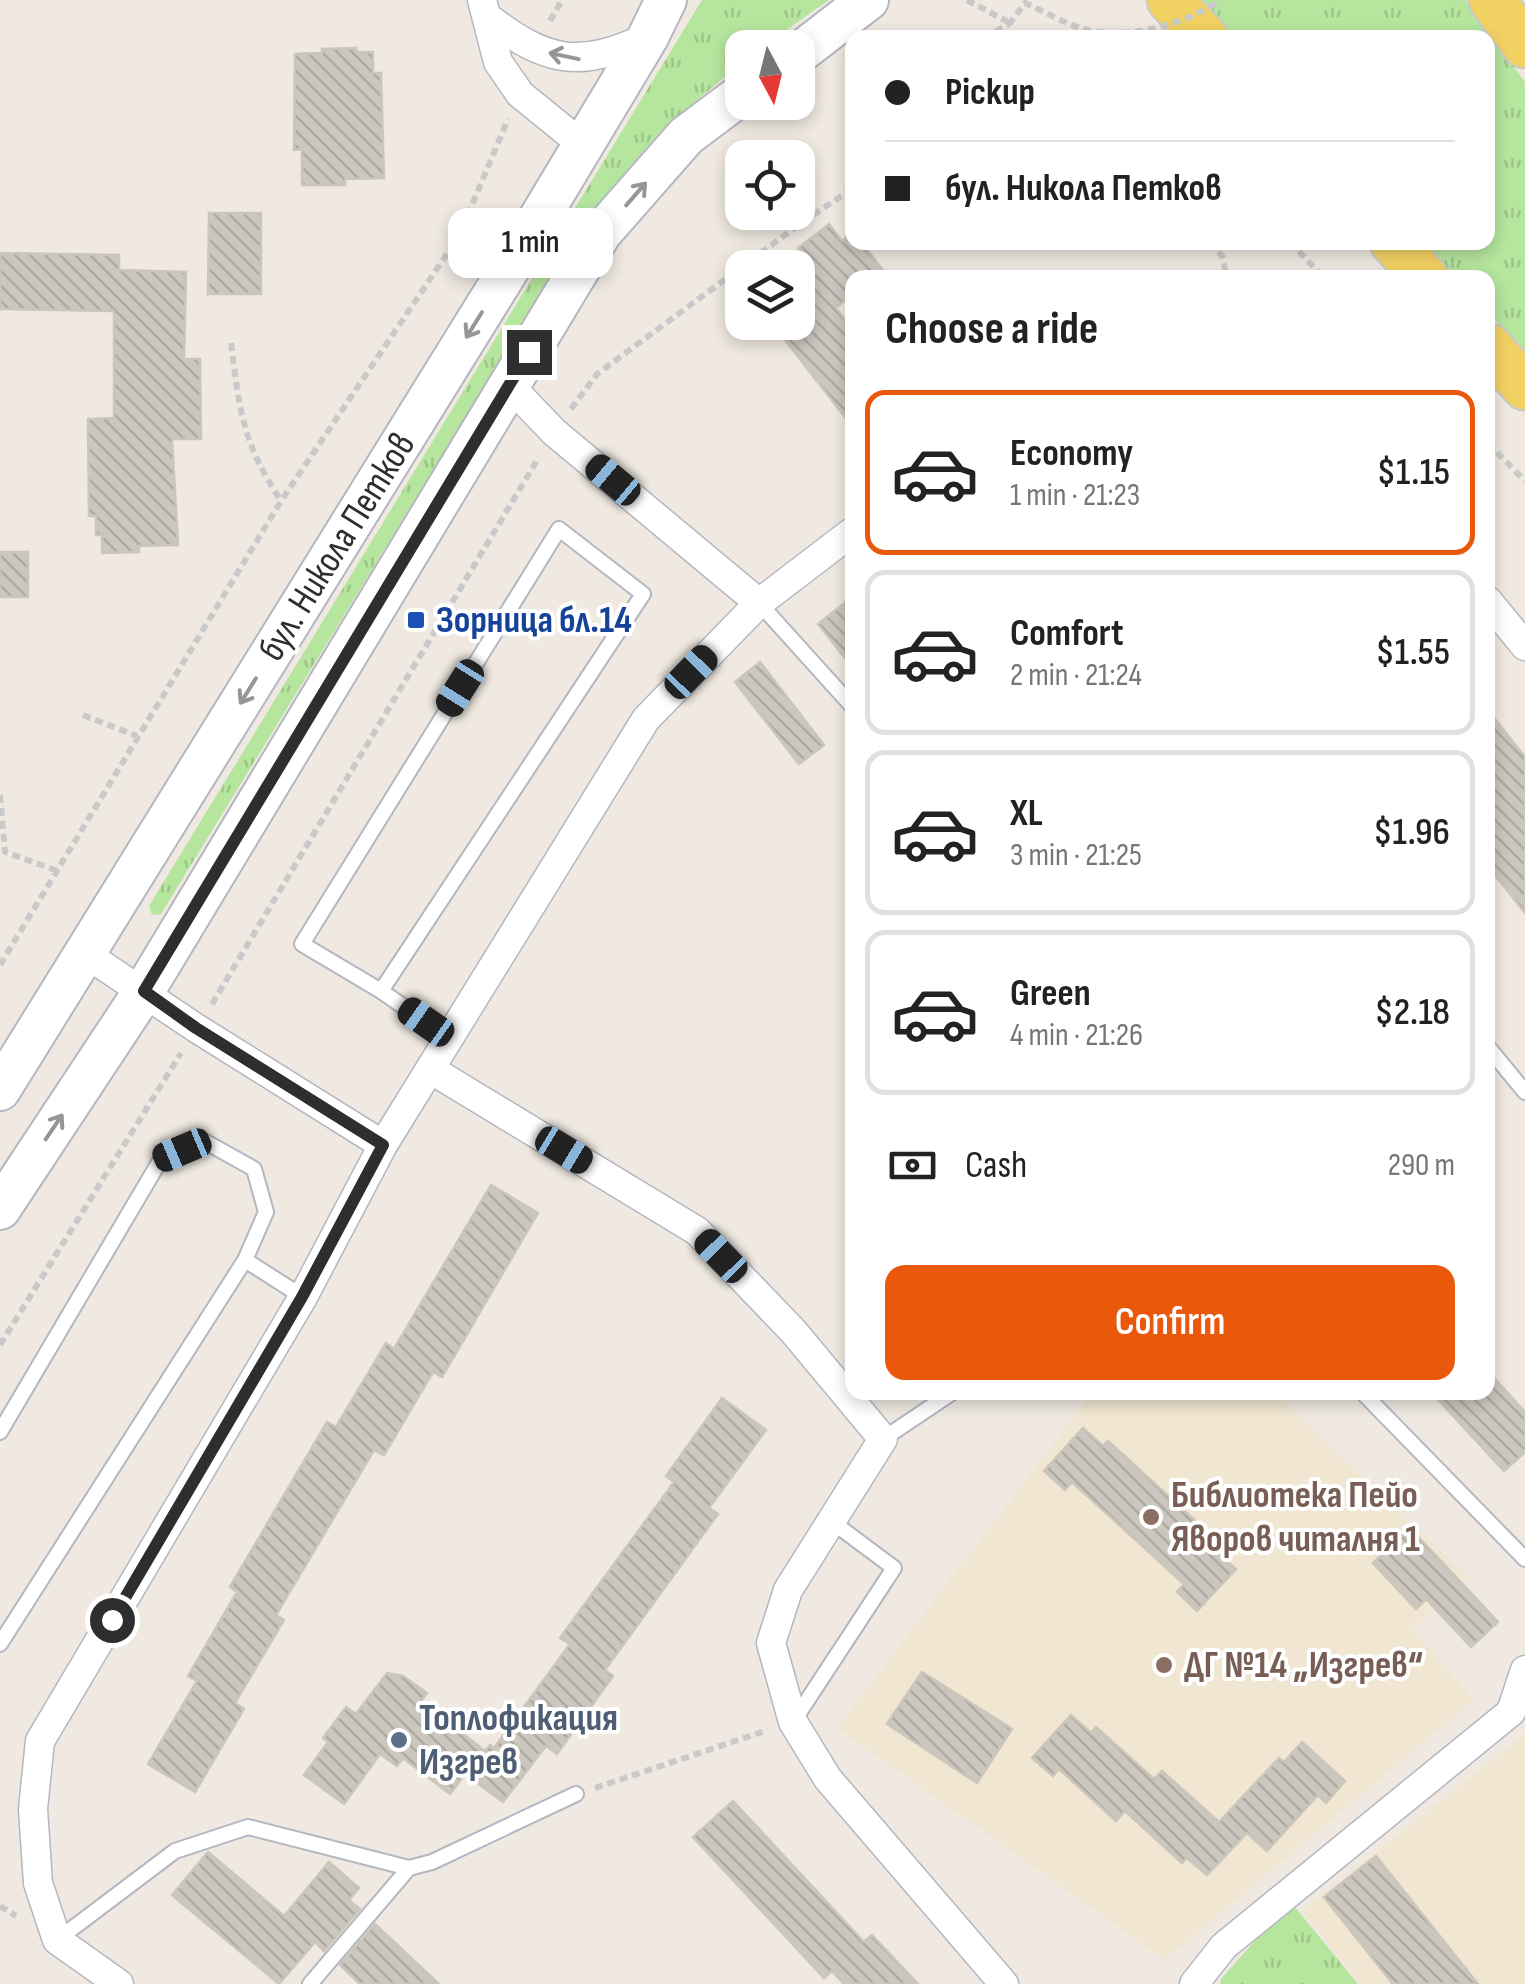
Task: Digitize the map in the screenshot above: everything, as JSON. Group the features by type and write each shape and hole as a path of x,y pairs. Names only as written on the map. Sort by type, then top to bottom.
{"main road":[{"name":"бул. Никола Петков","path":"0,1090 584,146 666,0"},
{"path":"815,41 868,0"},
{"path":"1170,0 1198,30"},
{"path":"1492,0 1525,45"},
{"name":"бул. Никола Петков","path":"0,1209 144,991 602,234 686,136 725,107"},
{"path":"1400,250 1418,270"},
{"path":"1495,354 1525,387"}],"street":[{"path":"484,8 533,49 582,60 615,52 648,37"},
{"path":"484,8 498,62 520,94 584,146"},
{"path":"509,384 554,432 760,603"},
{"path":"119,1984 57,1940 38,1883 33,1808 40,1741 302,1297 383,1145 646,719 760,603 845,537"},
{"path":"1495,610 1525,646"},
{"path":"86,954 383,1145"},
{"path":"430,1069 697,1231 793,1331 845,1394"},
{"path":"850,1400 883,1440 788,1590 771,1643 793,1722 828,1778 1004,1984"},
{"path":"1194,1984 1224,1946 1510,1712 1525,1670"}],"lane":[{"path":"381,991 643,594 559,529 302,944 449,1038"},
{"path":"760,603 845,698"},
{"path":"1495,1056 1525,1092"},
{"path":"0,1432 161,1159 204,1141 254,1169 266,1212 244,1260 0,1644"},
{"path":"244,1260 302,1297"},
{"path":"883,1440 941,1400"},
{"path":"1370,1400 1525,1560"},
{"path":"793,1722 894,1568 832,1521"},
{"path":"57,1940 175,1851 248,1827 408,1868 432,1862 576,1794"},
{"path":"310,1984 408,1868"}],"path":[{"path":"967,0 1010,23"},
{"path":"1140,30 1164,26 1222,0"},
{"path":"998,30 1010,23 1026,3 1088,30"},
{"path":"1009,30 1010,23"},
{"path":"0,965 281,502 459,236 494,148"},
{"path":"0,1345 196,1028 554,432 597,374 845,194"},
{"path":"1298,250 1316,270"},
{"path":"232,344 242,426 258,467 281,502"},
{"path":"1495,450 1525,481"},
{"path":"82,715 137,736"},
{"path":"0,795 5,852 58,871"},
{"path":"576,1794 793,1722"}],"shaded area":[{"name":"ДГ №14 „Изгрев“","path":"1087,1400 1281,1400 1468,1577 1412,1629 1474,1700 1165,1960 837,1728"},
{"path":"1525,1734 1525,1984 1361,1984 1302,1911"}],"green space":[{"path":"702,0 829,0 786,30 725,30 725,77 660,132 591,212 161,914 152,915 149,906"},
{"path":"1190,0 1466,0 1488,30 1219,30"},
{"path":"1495,40 1525,82 1525,352 1495,320 1495,270 1447,270 1428,250 1495,250"},
{"path":"1290,1901 1358,1984 1220,1984 1221,1979"}],"building":[{"path":"356,48 356,52 373,52 373,73 381,73 384,178 345,179 345,185 302,185 302,149 294,150 295,54"},
{"path":"209,213 261,213 261,294 208,294"},
{"path":"829,224 842,241 845,238 845,250 867,250 883,270 845,270 845,300 836,308 845,320 845,417 785,340 815,340 815,250 798,250"},
{"path":"0,253 119,255 119,270 186,272 184,359 200,359 201,439 172,439 178,545 139,546 139,552 102,553 102,535 96,535 96,516 89,516 88,419 114,418 114,311 0,309"},
{"path":"0,552 28,552 28,597 0,597"},
{"path":"845,603 845,658 818,624"},
{"path":"760,662 824,745 799,764 735,682"},
{"path":"1495,719 1525,757 1525,913 1495,875"},
{"path":"491,1185 538,1213 442,1377 433,1372 384,1455 374,1450 276,1615 284,1620 235,1703 244,1709 195,1792 148,1764 197,1681 188,1676 237,1592 230,1587 327,1422 336,1427 386,1343 394,1349"},
{"path":"1495,1379 1525,1412 1525,1452 1504,1471 1438,1400 1495,1400"},
{"path":"722,1398 766,1430 709,1508 718,1514 605,1670 613,1676 557,1754 546,1746 503,1802 465,1774 450,1794 403,1758 397,1766 380,1754 344,1804 304,1775 328,1742 323,1738 346,1707 356,1714 387,1673 403,1676 427,1693 421,1701 485,1751 490,1745 494,1748 570,1644 560,1638 674,1482 666,1476"},
{"name":"Библиотека Пейо Яворов читалня 1","path":"1083,1428 1103,1446 1108,1441 1222,1545 1216,1551 1236,1569 1197,1611 1177,1592 1184,1584 1072,1482 1065,1490 1044,1471"},
{"path":"1410,1528 1498,1622 1471,1647 1426,1599 1416,1609 1373,1563"},
{"path":"922,1672 1012,1729 977,1783 887,1724"},
{"path":"1071,1715 1091,1733 1096,1727 1154,1779 1162,1771 1219,1822 1279,1758 1284,1762 1302,1742 1345,1781 1326,1803 1318,1795 1267,1851 1247,1833 1207,1875 1187,1858 1182,1863 1125,1811 1116,1821 1059,1769 1053,1776 1032,1758"},
{"path":"733,1801 864,1942 872,1935 918,1984 844,1984 832,1971 824,1978 693,1837"},
{"path":"208,1852 284,1916 329,1862 359,1888 349,1900 360,1909 324,1951 315,1942 279,1984 172,1895"},
{"path":"1376,1856 1478,1984 1393,1984 1324,1897"},
{"path":"375,1924 439,1984 360,1984 340,1965"}],"place":[{"name":"Зорница бл.14","path":"416,620"},
{"name":"Библиотека Пейо Яворов читалня 1","path":"1151,1517"},
{"name":"ДГ №14 „Изгрев“","path":"1164,1665"},
{"name":"Топлофикация Изгрев","path":"399,1740"}],"route":[{"path":"112,1620 302,1297 383,1145 144,991 529,352"}]}
